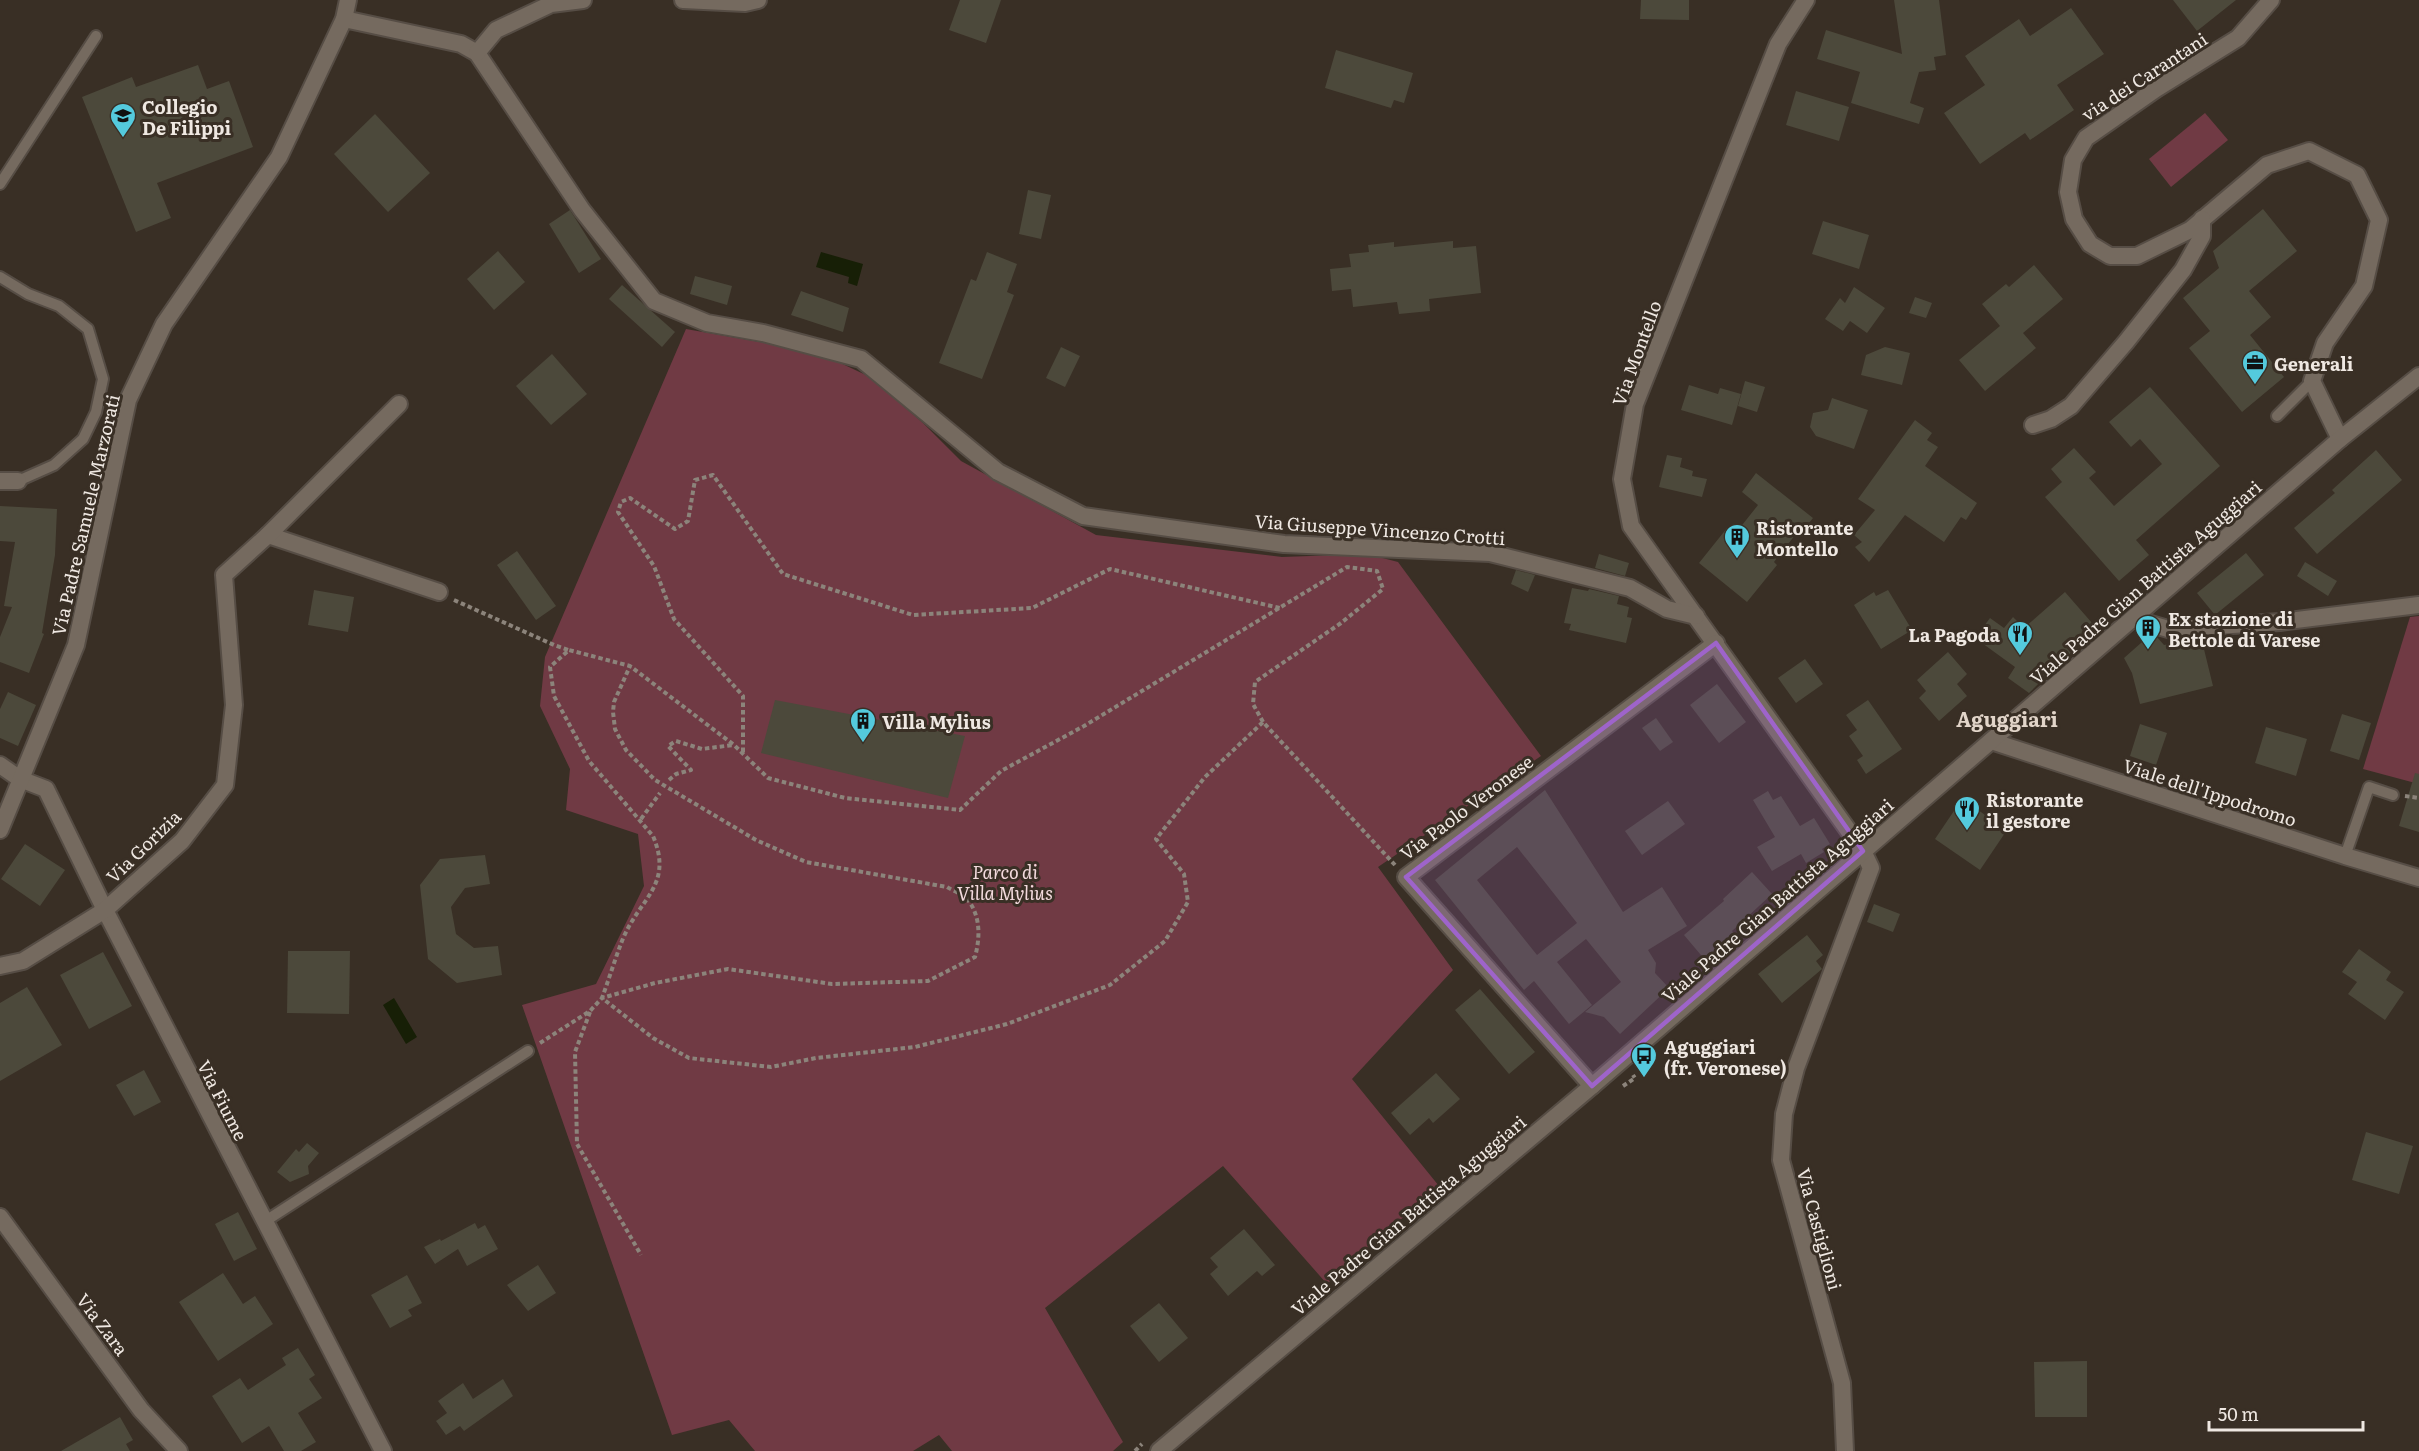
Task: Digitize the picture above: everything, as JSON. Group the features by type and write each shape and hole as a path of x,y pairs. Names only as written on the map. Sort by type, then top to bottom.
{"street":[{"name":"Via Padre Samuele Marzorati","path":"0,830 76,645 128,400 164,324 279,157 344,19 348,0"},
{"path":"344,19 461,44 477,53 496,30 551,4 583,0"},
{"path":"683,0 745,3 758,0"},
{"name":"Via Montello","path":"1806,0 1778,44 1635,404 1622,479 1631,526 1863,851"},
{"name":"via dei Carantani","path":"2271,0 2238,38 2156,89 2086,138 2073,160 2068,192 2074,219 2090,244 2110,256 2137,256 2190,230 2267,165 2309,151 2357,175 2379,220 2364,286 2325,344 2312,381"},
{"name":"Via Giuseppe Vincenzo Crotti","path":"477,53 582,210 654,301 707,323 763,333 861,359 999,472 1083,516 1284,544 1490,553 1630,588 1667,609 1696,616"},
{"path":"2033,425 2051,419 2072,406 2126,342 2184,270 2202,236 2202,219"},
{"name":"Viale Padre Gian Battista Aguggiari","path":"1159,1451 1592,1086 2340,439 2419,376"},
{"path":"2312,381 2340,439"},
{"name":"Via Gorizia","path":"0,966 23,961 105,910 182,841 225,785 234,705 224,574 268,535 399,404"},
{"path":"0,481 18,481"},
{"path":"268,535 439,592"},
{"path":"2134,619 2168,629 2280,622 2419,605"},
{"name":"Via Paolo Veronese","path":"1592,1086 1406,877 1716,643"},
{"name":"Viale dell'Ippodromo","path":"1991,741 2419,878"},
{"name":"Via Fiume","path":"0,765 20,779 46,789 105,910 383,1451"},
{"name":"Via Castiglioni","path":"1845,1451 1842,1383 1780,1160 1784,1114 1796,1068 1871,868 1863,851"},
{"name":"Via Zara","path":"0,1216 141,1410 179,1451"}],"lane":[{"path":"0,184 96,36"},
{"path":"0,277 28,294 59,306 88,329 103,379 96,412 83,439 54,465 18,481"},
{"path":"2277,416 2312,381"},
{"path":"2345,856 2369,787 2393,795"},
{"path":"264,1222 528,1051"}],"path":[{"path":"743,753 743,696 674,620 654,567 618,512 621,502 630,498 675,529 688,521 695,480 713,475 783,574 913,615 1032,608 1110,568 1281,608"},
{"path":"439,592 554,645 630,666 734,745 768,778 844,798 960,810 1001,771 1084,726 1347,567 1377,571 1383,589 1341,623 1254,682 1253,704 1263,722 1406,877"},
{"path":"528,1051 590,1011 602,998 623,939 658,881 661,863 660,851 653,836 641,819 589,761 554,696 550,668 569,650"},
{"path":"602,998 655,983 728,969 832,984 928,981 975,957 979,944 978,918 967,898 947,887 806,862 756,840 655,780 626,750 615,729 614,702 630,666"},
{"path":"602,998 653,1038 689,1058 771,1067 816,1058 915,1047 1007,1024 1110,985 1165,941 1188,902 1184,874 1155,840 1205,777 1263,722"},
{"path":"669,780 676,774 691,770 668,746 676,741 702,749 734,745"},
{"path":"641,819 660,793"},
{"path":"590,1011 575,1052 577,1144 641,1255"},
{"path":"1620,1061 1635,1078"}],"highlighted area":[{"path":"1716,643 1863,851 1592,1086 1406,877"}],"green space":[{"path":"2205,113 2228,140 2171,187 2149,159"},
{"name":"Parco di Villa Mylius","path":"686,329 817,352 868,376 923,423 961,461 1096,535 1282,557 1367,554 1398,562 1541,756 1378,867 1453,970 1352,1079 1439,1186 1327,1284 1223,1166 1045,1308 1123,1442 1113,1451 952,1451 939,1435 913,1451 755,1451 729,1420 672,1435 522,1005 596,984 644,886 638,834 566,810 570,769 540,706 545,657"},
{"path":"2419,616 2419,784 2363,769 2410,617"}],"shaded area":[{"path":"821,252 863,264 857,286 848,283 849,277 816,267"},
{"path":"394,998 417,1037 406,1044 383,1005"}],"building":[{"path":"960,0 1001,0 986,43 949,30"},
{"path":"1641,0 1689,0 1689,20 1640,19"},
{"path":"1894,0 1939,0 1946,55 1934,57 1936,70 1919,72 1910,103 1924,108 1919,124 1851,103 1860,72 1817,59 1826,30 1902,54"},
{"path":"2173,0 2236,0 2197,31"},
{"path":"2071,8 2104,54 2057,85 2074,110 2030,140 2025,133 1980,164 1944,113 1985,85 1965,56 2019,19 2030,36"},
{"path":"1336,50 1413,73 1404,103 1394,100 1391,108 1325,88"},
{"path":"198,65 207,89 229,81 253,147 157,183 171,218 136,232 82,97 132,77 136,87"},
{"path":"1796,91 1849,107 1839,141 1786,125"},
{"path":"375,114 430,173 388,212 334,154"},
{"path":"1028,190 1051,195 1041,239 1019,234"},
{"path":"2263,209 2297,251 2249,291 2271,317 2250,335 2284,377 2242,412 2189,348 2210,331 2183,298 2219,268 2213,251"},
{"path":"570,210 601,259 579,273 549,224"},
{"path":"1823,221 1869,235 1859,269 1812,254"},
{"path":"1453,241 1453,248 1476,246 1481,293 1429,299 1430,311 1399,314 1397,302 1353,307 1351,289 1332,291 1330,269 1351,267 1349,254 1369,252 1368,245 1394,242 1394,247"},
{"path":"498,251 525,282 494,310 467,279"},
{"path":"987,252 1017,264 1007,292 1014,295 982,379 939,363 971,279 976,281"},
{"path":"2034,265 2063,299 2023,333 2036,348 1985,391 1959,360 2000,326 1982,304 2006,284 2009,287"},
{"path":"695,276 732,286 727,305 690,294"},
{"path":"622,285 675,332 662,347 609,299"},
{"path":"1854,287 1885,308 1867,333 1850,321 1843,331 1825,319 1840,298 1845,303"},
{"path":"801,291 849,308 843,332 791,315"},
{"path":"1915,297 1932,303 1926,318 1909,313"},
{"path":"1061,347 1080,356 1065,387 1046,378"},
{"path":"1885,347 1910,353 1902,385 1861,375 1866,355"},
{"path":"552,354 587,394 551,425 516,386"},
{"path":"1745,381 1765,387 1757,412 1738,406"},
{"path":"1689,385 1718,394 1720,388 1741,394 1732,425 1681,410"},
{"path":"2150,387 2220,466 2136,540 2149,555 2119,581 2045,497 2062,482 2051,469 2074,448 2096,472 2089,478 2114,506 2162,464 2140,439 2131,447 2109,422"},
{"path":"1832,398 1868,410 1854,449 1816,436 1810,427 1813,413 1828,410"},
{"path":"1915,420 1932,433 1927,440 1938,447 1925,466 1977,503 1966,520 1961,517 1944,542 1905,515 1869,562 1855,547 1862,542 1854,535 1875,510 1858,499"},
{"path":"2376,450 2402,480 2317,554 2294,528 2335,493 2332,490"},
{"path":"1667,455 1682,458 1680,467 1693,471 1692,476 1707,479 1702,497 1659,487"},
{"name":"Ristorante Montello","path":"1756,473 1813,518 1802,532 1799,530 1774,562 1777,565 1747,602 1699,563 1727,528 1735,534 1758,505 1742,492"},
{"path":"0,506 57,509 55,555 42,633 44,634 29,673 0,662 0,637 12,607 4,606 15,542 0,541"},
{"path":"517,551 556,606 536,620 497,565"},
{"path":"2246,553 2264,575 2215,615 2197,593"},
{"path":"1599,554 1629,563 1625,576 1595,568"},
{"path":"2305,562 2337,581 2328,596 2297,576"},
{"path":"1516,570 1535,575 1528,592 1511,584"},
{"path":"1572,588 1588,591 1589,589 1619,596 1617,604 1629,607 1627,617 1632,618 1626,643 1569,630 1571,624 1564,623"},
{"path":"314,590 354,597 348,632 308,625"},
{"path":"1888,590 1912,630 1881,649 1854,605 1874,592 1876,596"},
{"path":"2065,592 2099,631 2068,658 2067,656 2029,693 2008,678 2015,667 1975,638 1990,618 2004,628 2013,617 2024,628"},
{"path":"2150,635 2156,636 2164,645 2201,637 2213,686 2140,704 2132,673 2124,658"},
{"path":"1948,652 1967,674 1957,684 1967,696 1939,721 1919,698 1926,691 1917,680"},
{"path":"1805,659 1823,684 1796,703 1778,678"},
{"path":"1717,684 1746,722 1719,743 1690,705"},
{"path":"8,692 36,705 18,746 0,738 0,709"},
{"name":"Villa Mylius","path":"775,700 965,736 948,798 761,753"},
{"path":"1868,700 1902,749 1866,774 1857,760 1863,756 1849,736 1857,730 1846,715"},
{"path":"2342,714 2371,723 2359,760 2330,751"},
{"path":"1656,718 1673,742 1660,751 1642,728"},
{"path":"2140,724 2167,733 2156,765 2130,756"},
{"path":"2266,727 2307,739 2296,776 2255,763"},
{"path":"2415,773 2419,774 2419,832 2399,826"},
{"path":"1545,790 1623,912 1662,887 1687,926 1648,950 1656,963 1655,973 1669,988 1620,1034 1604,1017 1585,1012 1621,982 1586,939 1557,962 1592,1005 1569,1024 1534,981 1524,990 1435,880","holes":["1517,847 1577,923 1537,955 1477,880"]},
{"path":"1768,791 1773,800 1781,796 1800,826 1814,818 1830,844 1822,849 1824,852 1806,863 1801,854 1772,871 1757,847 1775,837 1753,800"},
{"path":"1962,799 2007,830 1980,870 1935,839"},
{"path":"1668,801 1685,824 1642,855 1625,831"},
{"path":"25,844 65,870 40,906 1,879"},
{"path":"485,855 490,884 465,888 451,907 456,934 474,948 498,946 502,975 457,983 428,959 420,885 440,859"},
{"path":"1752,872 1772,894 1732,931 1736,936 1706,961 1684,935 1724,901 1723,899"},
{"path":"1874,904 1900,914 1893,932 1867,922"},
{"path":"1807,935 1823,955 1816,961 1822,969 1782,1003 1758,974"},
{"path":"2359,949 2391,972 2386,980 2404,992 2385,1020 2348,994 2357,982 2342,972"},
{"path":"288,951 350,951 349,1014 287,1013"},
{"path":"103,952 132,1006 89,1029 60,975"},
{"path":"27,987 62,1045 0,1081 0,1003"},
{"path":"1480,989 1535,1052 1509,1074 1455,1010"},
{"path":"144,1070 161,1102 134,1116 116,1085"},
{"path":"1436,1073 1460,1099 1433,1123 1429,1118 1410,1135 1391,1113"},
{"path":"2366,1132 2413,1146 2399,1194 2352,1180"},
{"path":"307,1143 319,1153 308,1166 309,1174 290,1182 277,1172 296,1149 299,1152"},
{"path":"238,1212 257,1249 234,1261 215,1224"},
{"path":"475,1223 478,1229 485,1225 498,1249 467,1266 458,1249 435,1264 424,1247 440,1239 441,1241"},
{"path":"1244,1229 1275,1265 1262,1276 1257,1271 1228,1296 1210,1274 1218,1267 1210,1258"},
{"path":"538,1265 556,1293 528,1311 507,1285"},
{"path":"223,1273 243,1304 255,1296 273,1324 218,1361 179,1302"},
{"path":"407,1275 422,1303 408,1310 412,1316 390,1328 371,1295"},
{"path":"1159,1303 1188,1338 1159,1362 1130,1326"},
{"path":"298,1348 315,1375 309,1379 322,1398 298,1413 316,1442 301,1451 284,1451 269,1426 242,1443 212,1396 240,1378 248,1390 286,1365 282,1358"},
{"path":"2087,1361 2087,1417 2035,1417 2034,1362"},
{"path":"503,1379 513,1396 464,1431 460,1426 446,1435 436,1421 447,1413 438,1401 463,1383 473,1399"},
{"path":"120,1417 133,1440 126,1444 130,1451 61,1451"}],"place":[{"name":"Collegio De Filippi","path":"123,139"},
{"name":"Generali","path":"2255,386"},
{"name":"Ristorante Montello","path":"1737,560"},
{"name":"Ex stazione di Bettole di Varese","path":"2148,651"},
{"name":"La Pagoda","path":"2020,657"},
{"name":"Villa Mylius","path":"863,744"},
{"name":"Ristorante il gestore","path":"1967,832"},
{"name":"Aguggiari (fr. Veronese)","path":"1644,1079"}],"district":[{"name":"Aguggiari","path":"2007,718"}]}
